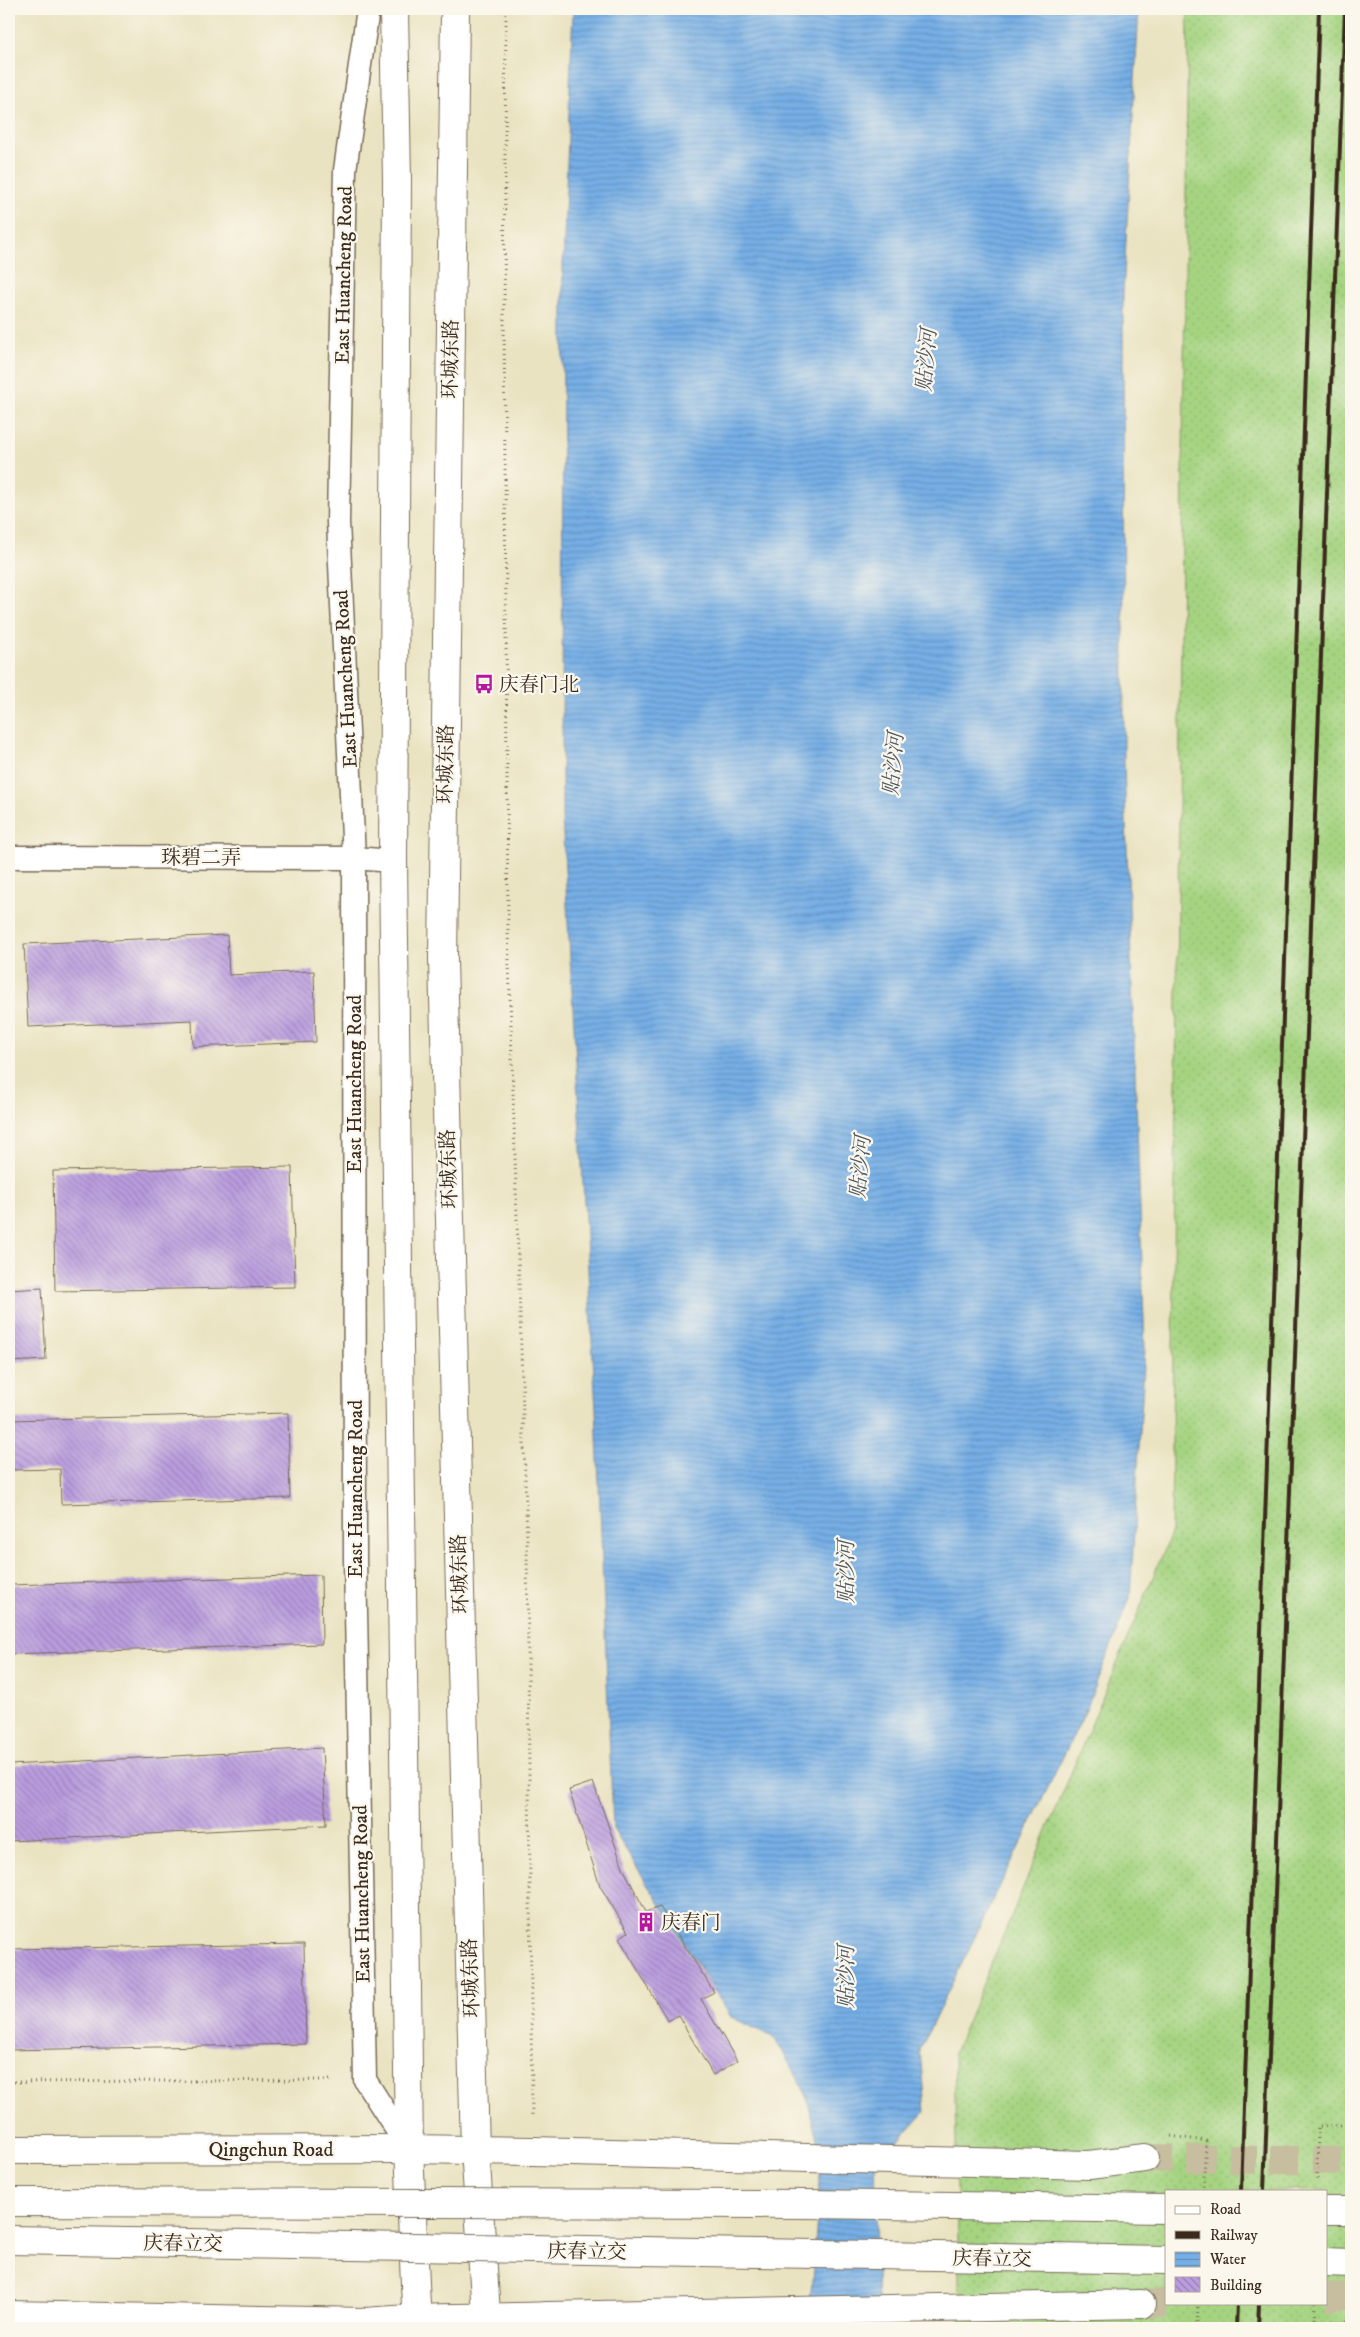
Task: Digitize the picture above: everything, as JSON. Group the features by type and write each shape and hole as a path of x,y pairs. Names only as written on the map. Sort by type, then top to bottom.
{"main road":[{"path":"394,9 397,190 393,861 409,2149 417,2323"},
{"name":"环城东路","path":"455,9 443,960 475,2149 487,2324"},
{"name":"Qingchun Road","path":"9,2150 475,2149 1089,2165 1145,2158"},
{"name":"庆春立交","path":"9,2202 787,2204 1165,2209"},
{"path":"1328,2211 1351,2211"},
{"name":"庆春立交","path":"9,2240 1165,2260"},
{"path":"1328,2262 1351,2263"},
{"path":"9,2315 487,2324 548,2316 1141,2304"}],"lane":[{"name":"East Huancheng Road","path":"365,2080 355,1559 354,858 338,522 345,170 368,9"},
{"name":"珠碧二弄","path":"9,856 354,858 393,861"},
{"path":"365,2080 409,2149"}],"path":[{"path":"506,9 504,314 508,930 527,1541 532,2151"},
{"path":"9,2082 365,2080"},
{"path":"1317,2182 1318,2126 1351,2126"},
{"path":"1197,2328 1198,2304"},
{"path":"1316,2304 1315,2322 1351,2321"}],"green space":[{"path":"1188,9 1351,9 1351,2328 960,2328 954,2053 1171,1534"}],"water":[{"name":"贴沙河","path":"573,9 1139,9 1123,294 1124,765 1145,1348 1130,1598 1086,1710 920,2049 925,2112 899,2141 875,2149 878,2328 808,2328 820,2184 819,2147 806,2094 775,2038 731,2017 613,1829 596,1410 562,817 563,266"}],"building":[{"path":"227,935 229,975 314,971 316,1042 193,1047 192,1020 28,1027 24,944"},
{"path":"292,1167 295,1287 55,1291 53,1171"},
{"path":"42,1288 46,1360 9,1362 9,1290"},
{"path":"288,1413 290,1498 61,1504 60,1469 9,1470 9,1420"},
{"path":"321,1575 322,1644 9,1654 9,1585"},
{"path":"322,1748 326,1825 9,1841 9,1765"},
{"name":"庆春门","path":"593,1782 624,1870 646,1912 660,1907 714,1992 701,1999 737,2061 713,2075 678,2015 668,2021 619,1938 628,1932 600,1886 569,1790"},
{"path":"304,1944 306,2044 9,2050 9,1949"}],"tunnel":[{"path":"1145,2158 1351,2161"},
{"path":"1328,2297 1351,2296"},
{"path":"1141,2304 1165,2303"}],"railway":[{"path":"1241,2190 1319,9"},
{"path":"1264,2190 1345,9"},
{"path":"1236,2328 1237,2304"},
{"path":"1258,2328 1259,2304"}],"place":[{"name":"庆春门北","path":"484,684"},
{"name":"庆春门","path":"646,1922"}]}
